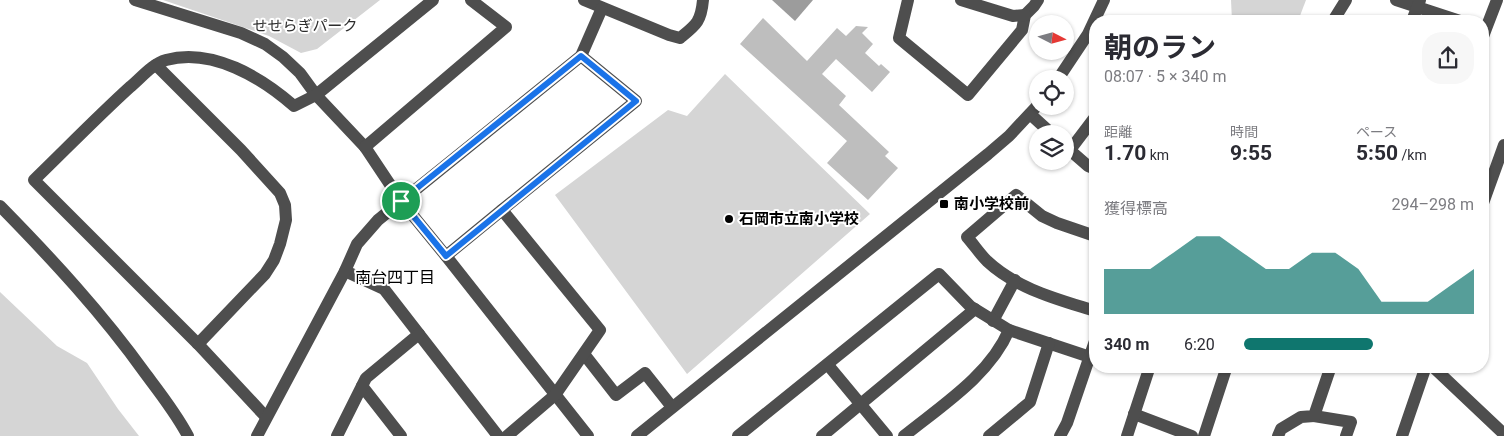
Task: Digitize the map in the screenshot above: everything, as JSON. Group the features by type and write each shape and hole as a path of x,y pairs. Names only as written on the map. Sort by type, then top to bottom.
{"street":[{"path":"135,0 241,33 265,44 300,73 316,95 365,147 401,201 588,436"},
{"path":"266,418 198,344 34,180 106,109 156,64 167,60 183,58 222,63 250,74 274,89 294,106 316,95 433,0"},
{"path":"365,147 506,27 471,0"},
{"path":"584,0 680,38 697,24 703,0"},
{"path":"908,0 899,38 968,95 1022,30 1025,15 1038,0"},
{"path":"961,0 1012,16 1025,15"},
{"path":"1097,15 1104,0"},
{"path":"1337,15 1346,0"},
{"path":"1396,0 1419,4 1446,15"},
{"path":"1489,19 1496,0"},
{"path":"256,436 346,271 357,244 378,220 581,56 602,8"},
{"path":"1064,70 1089,32"},
{"path":"446,256 636,101 581,56"},
{"path":"156,64 280,192 285,205 286,220 274,260 265,274 198,344"},
{"path":"637,436 988,154 1029,114"},
{"path":"1074,140 1089,124"},
{"path":"1489,187 1504,145"},
{"path":"1074,154 1089,166"},
{"path":"1089,234 1042,216 1016,195 967,237 987,261 1032,291 1089,309"},
{"path":"0,206 51,257 118,336 179,418 188,436"},
{"path":"502,210 600,330 555,395 507,436"},
{"path":"346,271 384,289 498,436"},
{"path":"738,436 939,274 954,291 975,309 1009,330 1089,357"},
{"path":"993,321 1014,280"},
{"path":"822,436 975,309"},
{"path":"904,436 974,380 1004,341 1009,330"},
{"path":"337,436 366,378 419,334"},
{"path":"988,436 1030,402 1049,343"},
{"path":"584,354 616,395 645,373 672,407"},
{"path":"1060,436 1068,423 1089,360"},
{"path":"828,365 887,436"},
{"path":"1127,436 1148,373"},
{"path":"1204,436 1225,373"},
{"path":"1314,416 1329,373"},
{"path":"1402,436 1424,373"},
{"path":"1439,373 1504,434"},
{"path":"362,386 401,436"},
{"path":"1134,414 1192,436"},
{"path":"1278,436 1281,429 1301,417 1314,416 1351,422 1346,436"}],"green space":[{"name":"せせらぎパーク","path":"163,0 380,0 317,49 301,53 269,36"},
{"path":"1231,0 1306,0 1300,15 1232,15"},
{"path":"725,74 870,214 687,374 555,195 668,110 687,116"},
{"path":"0,292 57,346 87,363 139,436 0,436"}],"shaded area":[{"path":"772,0 813,0 795,21"}],"building":[{"path":"763,18 807,61 837,28 846,36 856,26 868,27 862,33 873,44 865,53 879,66 881,64 890,72 872,92 836,59 822,74 846,96 839,105 889,152 885,156 898,168 868,200 827,163 847,141 740,44"}],"place":[{"name":"南小学校前","path":"944,204"},
{"name":"石岡市立南小学校","path":"729,219"}],"district":[{"name":"南台四丁目","path":"395,277"}],"route":[{"path":"581,56 636,101 446,256 401,201 581,56"}]}
